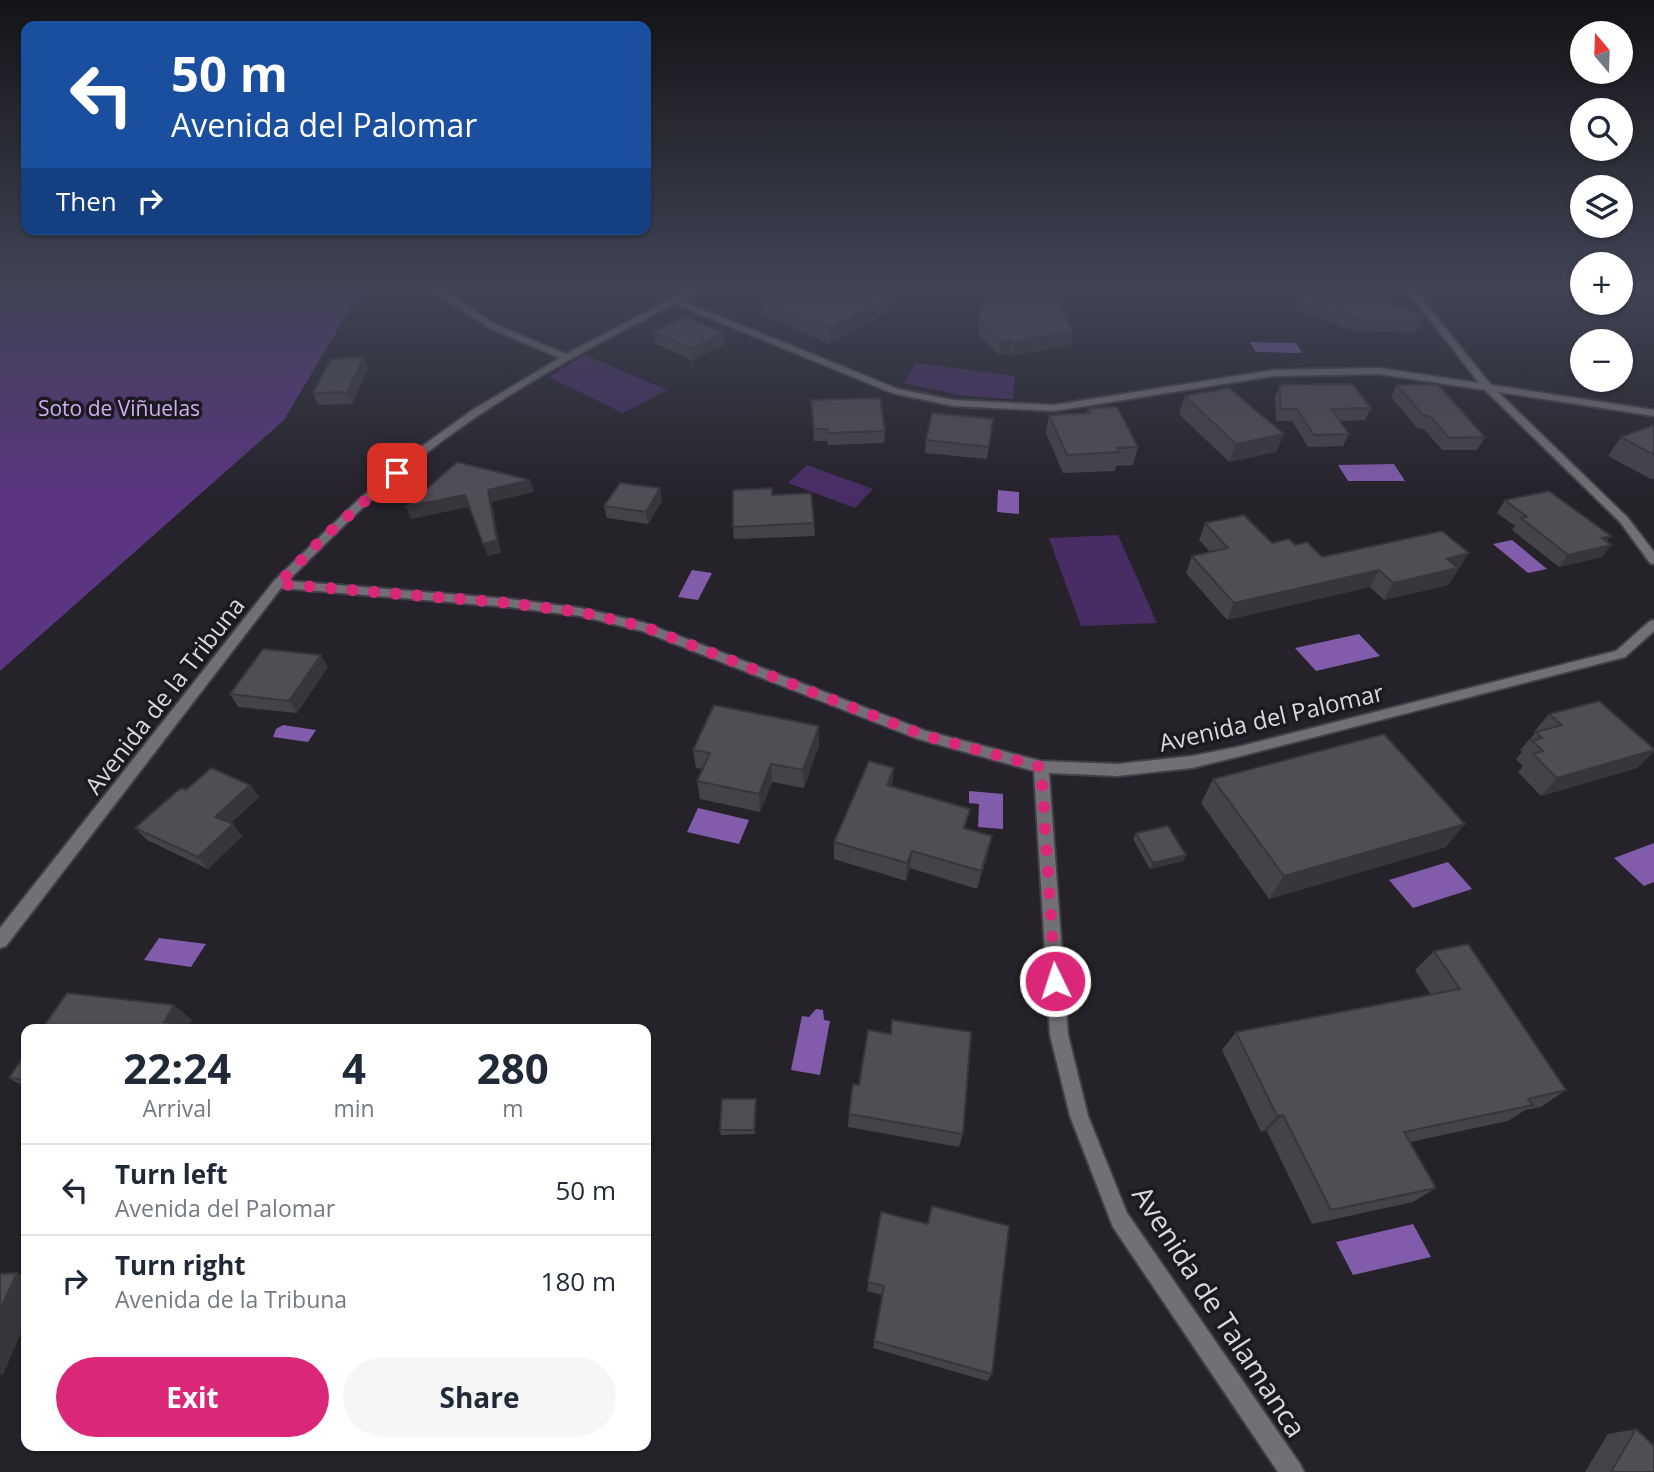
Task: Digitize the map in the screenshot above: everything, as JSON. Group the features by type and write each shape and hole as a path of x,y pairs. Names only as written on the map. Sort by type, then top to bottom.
{"street":[{"name":"Avenida de la Tribuna","path":"0,941 278,584 324,537 446,434 562,359"},
{"path":"816,359 895,391 953,403 1054,408 1106,402 1227,378 1329,371 1379,371 1485,385 1654,413"},
{"path":"1465,359 1485,385 1625,520 1654,560"},
{"name":"Avenida del Palomar","path":"278,584 509,603 580,612 645,627 923,735 1041,767 1117,770 1192,762 1237,752 1620,654 1654,624"},
{"name":"Avenida de Talamanca","path":"1041,767 1059,1035 1079,1116 1120,1220 1292,1472"}],"shaded area":[{"path":"578,359 595,359 667,390 623,413 549,377"},
{"path":"916,363 1015,376 1013,399 964,396 904,383"},
{"path":"1394,464 1405,481 1348,481 1338,465"},
{"path":"807,465 873,489 855,508 788,483"},
{"path":"998,490 1019,492 1019,514 997,512"},
{"path":"1118,535 1157,623 1081,626 1049,538"},
{"path":"1512,540 1547,569 1528,573 1493,544"},
{"path":"692,570 712,573 698,600 678,597"},
{"path":"1359,634 1380,656 1316,671 1295,648"},
{"path":"283,725 316,730 308,742 273,737 276,729"},
{"path":"969,791 1003,794 1003,829 978,827 979,804 969,803"},
{"path":"698,808 749,820 739,844 687,832"},
{"path":"1654,843 1654,882 1644,886 1614,858"},
{"path":"1448,862 1472,889 1413,908 1389,880"},
{"path":"159,938 206,944 191,967 144,960"},
{"path":"816,1009 823,1010 824,1020 830,1021 820,1075 791,1070 802,1016 809,1017"},
{"path":"1413,1224 1431,1257 1353,1275 1336,1242"}],"green space":[{"name":"Soto de Viñuelas","path":"0,359 320,359 284,420 0,671"}],"building":[{"path":"331,359 363,359 347,392 313,393"},
{"path":"1352,384 1371,408 1331,409 1349,434 1314,435 1297,409 1280,409 1280,385"},
{"path":"1437,384 1485,437 1449,438 1431,417 1423,415 1397,385"},
{"path":"1229,388 1284,434 1236,444 1185,396"},
{"path":"880,398 885,431 828,433 827,429 814,429 811,400"},
{"path":"1117,407 1138,447 1117,448 1119,452 1067,455 1049,415 1090,413 1088,408"},
{"path":"932,413 993,419 989,447 926,440"},
{"path":"1654,425 1654,455 1621,437"},
{"path":"457,462 530,480 488,490 497,540 483,544 465,495 406,507"},
{"path":"620,483 660,488 646,512 604,506"},
{"path":"772,488 772,495 811,493 814,523 733,527 733,490"},
{"path":"1549,491 1611,536 1602,538 1611,545 1568,555 1521,518 1527,517 1505,500"},
{"path":"1244,515 1272,543 1289,539 1295,545 1307,542 1322,557 1442,531 1469,553 1447,559 1458,568 1393,583 1379,570 1234,603 1192,556 1228,548 1205,523"},
{"path":"263,649 321,655 289,701 230,694"},
{"path":"1599,701 1654,750 1557,778 1533,754 1543,751 1532,741 1542,738 1536,732 1562,725 1549,714"},
{"path":"714,705 819,726 803,770 771,764 759,794 697,781 710,753 693,750"},
{"path":"1384,734 1465,824 1284,876 1213,779"},
{"path":"869,761 894,768 887,785 970,809 964,828 992,836 981,871 912,851 907,863 834,842"},
{"path":"211,768 250,785 215,817 233,824 198,857 135,828 176,792 182,788 186,790"},
{"path":"1168,826 1186,855 1153,863 1136,833"},
{"path":"1468,944 1566,1090 1528,1099 1533,1105 1404,1132 1436,1188 1331,1210 1283,1115 1277,1116 1236,1032 1460,989 1434,951"},
{"path":"67,993 174,1005 164,1022 182,1024 45,1024"},
{"path":"892,1020 971,1032 963,1134 849,1114 853,1084 859,1085 868,1030 891,1034"},
{"path":"21,1060 21,1079 9,1078"},
{"path":"722,1099 756,1099 754,1130 720,1130"},
{"path":"932,1206 1009,1226 992,1374 874,1341 884,1286 868,1282 881,1212 928,1224"},
{"path":"17,1273 0,1310 0,1274"},
{"path":"1636,1429 1654,1446 1654,1472 1611,1472"}],"route":[{"path":"397,473 324,537 278,584 509,603 580,612 645,627 923,735 1041,767 1055,981"}]}
